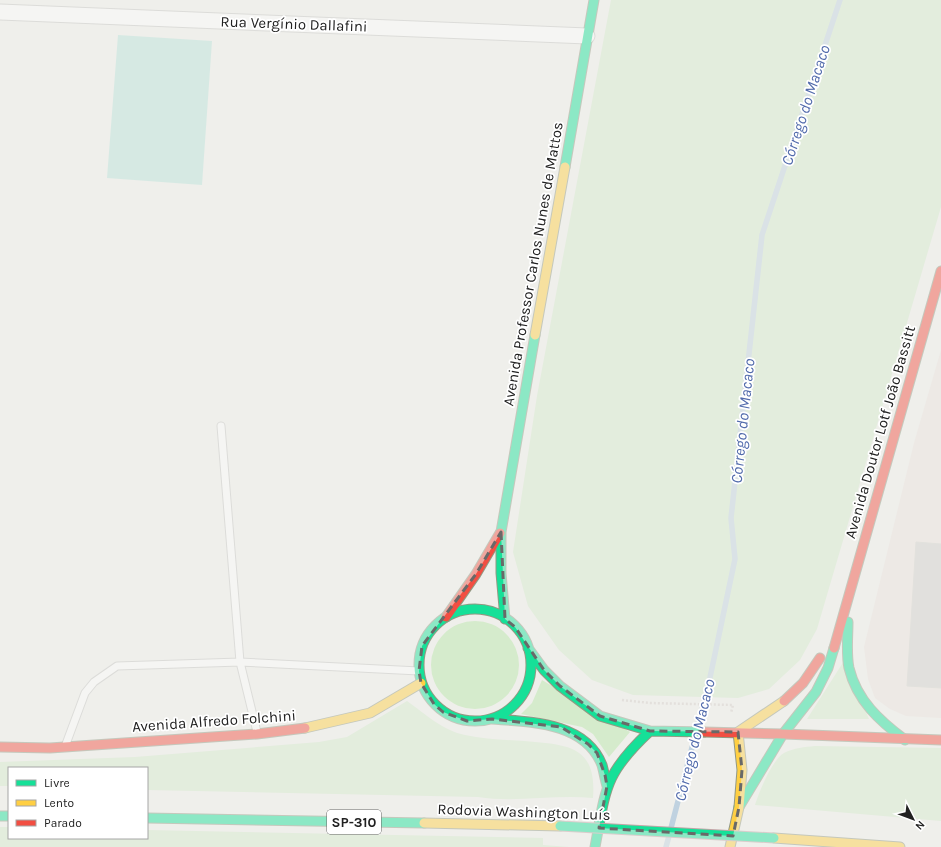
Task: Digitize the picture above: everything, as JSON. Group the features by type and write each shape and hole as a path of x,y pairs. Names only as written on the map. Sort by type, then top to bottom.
{"main road":[{"name":"Avenida Professor Carlos Nunes de Mattos","path":"505,618 501,572 501,532 594,0"},
{"name":"Avenida Doutor Lotf João Bassitt","path":"739,807 783,734 816,692 828,668 941,271"},
{"name":"Avenida Professor Carlos Nunes de Mattos","path":"446,617 476,574 501,532"},
{"name":"Avenida Doutor Lotf João Bassitt","path":"730,847 739,807 742,770 738,732 793,695 810,675 828,644 847,602"},
{"path":"847,602 849,668 861,697 880,721 905,740"},
{"path":"607,786 603,765 597,753 575,734 561,727 492,719 467,721 443,712 426,694 421,683 419,671 422,646 436,625 446,617 470,610 494,613 505,618 515,626 528,648 544,670 579,702 600,716 650,731 738,732 905,740 941,740"},
{"path":"492,719 503,714 521,696 530,673 528,648"},
{"name":"Avenida Alfredo Folchini","path":"0,747 65,747 257,734 310,728 370,713 421,683"},
{"path":"595,847 607,786 615,770 627,753 650,731"},
{"name":"Rodovia Washington Luís","path":"148,818 560,826 774,838 900,847"}],"street":[{"name":"Rua Vergínio Dallafini","path":"0,12 587,36"}],"lane":[{"path":"221,426 240,662 257,734"},
{"path":"65,747 85,693 94,682 116,666 240,662 419,671"}],"path":[{"path":"667,703 726,706"}],"highlighted area":[{"path":"501,532 505,619 515,627 544,670 560,686 600,716 650,731 738,732 742,770 739,807 733,836 599,828 607,786 605,775 597,753 588,744 561,727 492,719 467,721 443,712 434,704 421,683 419,671 422,646 476,574"}],"shaded area":[{"path":"118,35 212,41 202,185 107,178"},
{"path":"941,350 941,718 906,716 890,709 875,698 868,679 864,647 914,443"}],"green space":[{"path":"611,0 941,0 941,207 817,629 800,660 769,689 738,698 633,695 592,680 559,650 528,606 513,552 537,396"},
{"path":"466,621 484,621 500,628 512,640 519,656 519,674 512,690 500,702 484,709 466,709 450,702 438,690 431,674 431,656 438,640 450,628"},
{"path":"844,661 869,719 807,719"},
{"path":"542,680 630,732 609,757 593,734 582,727 521,714 532,703"},
{"path":"407,701 442,726 457,733 487,738 553,744 576,751 584,757 590,767 593,780 593,798 564,797 492,799 478,797 148,790 148,767 8,767 8,786 0,786 0,762 135,757 319,742 347,737"},
{"path":"815,746 941,748 941,821 755,805 766,777 779,757 792,750"},
{"path":"0,827 8,827 8,839 148,839 148,830 543,838 543,845 569,847 0,847"}],"building":[{"path":"916,542 941,544 941,688 907,686"}],"waterway":[{"name":"Córrego do Macaco","path":"697,727 708,687 735,559 731,518 762,235 840,0"},
{"name":"Córrego do Macaco","path":"671,828 695,736"},
{"name":"Córrego do Macaco","path":"666,847 669,836"}],"traffic: fast":[{"path":"565,167 594,0"},
{"path":"505,619 501,573 501,532 535,335"},
{"path":"475,609 496,613 514,626 527,644 531,665 527,686 514,704 496,717 475,721 454,717 436,704 423,686 419,665 423,644 436,626 454,613 475,609"},
{"path":"848,622 848,663 853,680 864,700 878,718 905,740"},
{"path":"528,648 544,670 560,686 600,716 650,731 704,732"},
{"path":"739,807 783,734 816,692 828,668 834,648"},
{"path":"492,719 523,721 555,727 570,732 583,740 594,751 602,765 607,786"},
{"path":"595,847 609,783 615,771 624,759 650,731"},
{"path":"0,816 8,816"},
{"path":"148,818 424,823"},
{"path":"560,826 774,838"}],"traffic: slow":[{"path":"535,335 565,167"},
{"path":"305,728 370,713 421,683"},
{"path":"730,847 739,807 742,770 738,732 784,701"},
{"path":"424,823 560,826"},
{"path":"774,838 900,847"}],"traffic: jam":[{"path":"834,648 941,271"},
{"path":"446,617 476,574 500,533"},
{"path":"784,701 803,683 820,658"},
{"path":"0,747 50,748 257,734 305,728"},
{"path":"704,732 783,734"},
{"path":"783,734 941,740"}]}
